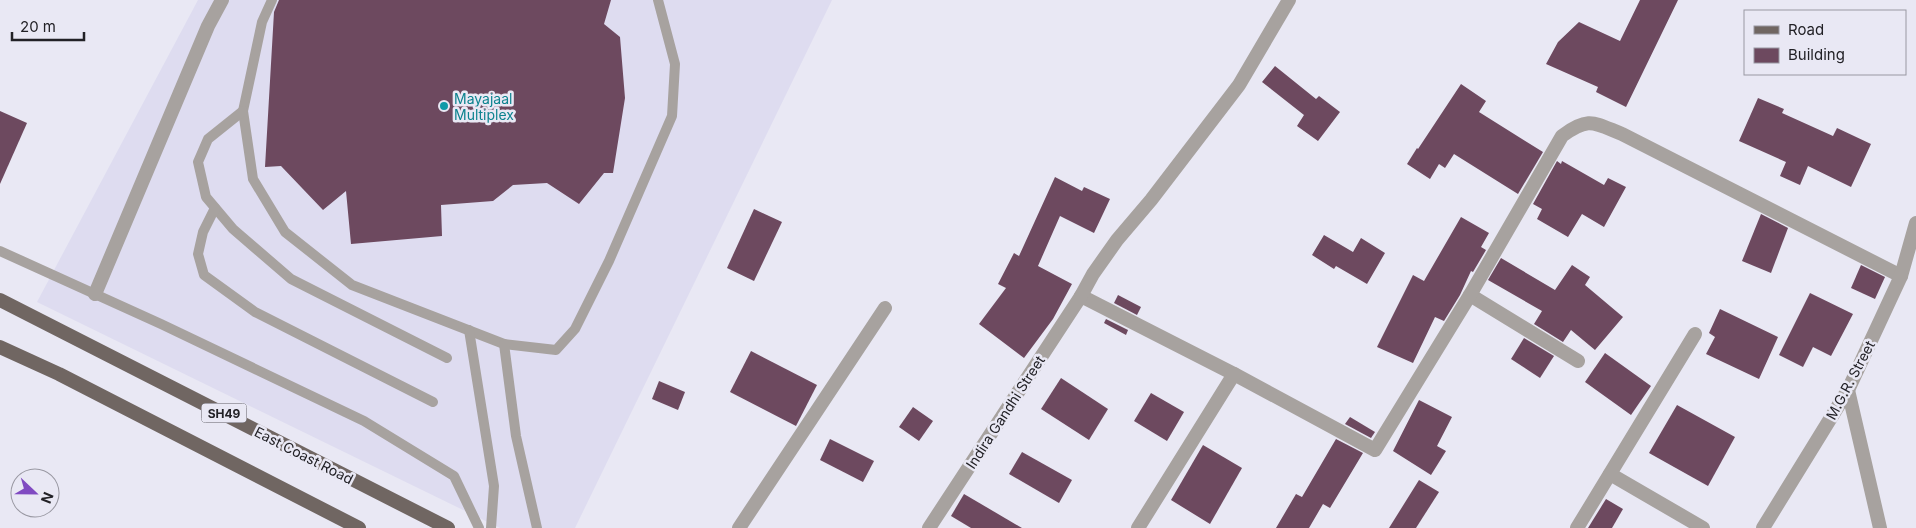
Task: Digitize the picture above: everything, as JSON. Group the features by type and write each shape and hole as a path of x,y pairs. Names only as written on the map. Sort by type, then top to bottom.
{"main road":[{"name":"East Coast Road","path":"0,300 448,528"},
{"path":"0,347 59,374 359,528"}],"street":[{"path":"96,294 208,26 222,0"},
{"name":"Indira Gandhi Street","path":"929,528 1081,296 1093,274 1117,240 1151,200 1239,85 1290,0"},
{"path":"1081,296 1234,374 1375,450 1470,295 1562,136 1576,125 1592,122 1622,134 1901,276"},
{"name":"M.G.R. Street","path":"1763,528 1848,390 1901,276 1916,223"},
{"path":"1470,295 1578,361"},
{"path":"739,528 885,308"},
{"path":"1577,528 1695,334"},
{"path":"1138,528 1234,374"},
{"path":"1848,390 1880,528"},
{"path":"1610,474 1702,528"}],"lane":[{"path":"272,0 262,22 243,111 253,179 285,232 352,284 504,344 556,350 575,329 609,261 672,116 675,64 658,0"},
{"path":"243,111 208,139 198,162 206,198 232,229 291,279 447,358"},
{"path":"215,208 202,232 198,254 204,275 255,312 433,402"},
{"path":"0,251 96,294 364,421 454,476 479,528"},
{"path":"469,330 494,486 491,528"},
{"path":"504,344 516,436 537,528"}],"shaded area":[{"path":"198,0 832,0 575,528 500,528 37,302"}],"building":[{"path":"279,0 611,0 604,24 620,37 625,98 613,173 604,173 579,204 547,183 513,185 493,201 441,205 442,236 351,244 346,191 323,210 281,166 265,167 274,12"},
{"path":"1640,0 1678,0 1626,107 1596,92 1598,87 1546,64 1558,42 1579,22 1620,41"},
{"path":"1275,66 1316,99 1319,96 1340,112 1318,141 1297,126 1304,115 1262,82"},
{"path":"1461,84 1486,101 1479,112 1543,152 1518,194 1454,154 1445,168 1439,164 1430,179 1407,164"},
{"path":"1758,98 1784,109 1782,113 1833,136 1837,128 1871,144 1851,187 1808,166 1800,185 1780,176 1786,162 1739,141"},
{"path":"0,111 27,123 0,184"},
{"path":"1557,161 1561,164 1562,161 1604,185 1608,178 1626,187 1604,227 1582,214 1568,237 1537,219 1542,209 1533,204"},
{"path":"1055,177 1082,191 1084,187 1110,199 1094,233 1060,216 1038,266 1072,284 1053,319 1024,358 979,324 1006,288 998,284 1014,253 1019,256"},
{"path":"754,209 782,222 754,281 727,268"},
{"path":"1761,214 1788,228 1771,273 1742,261"},
{"path":"1461,217 1489,233 1481,247 1486,250 1473,272 1471,271 1460,295 1444,321 1435,317 1413,363 1377,347 1413,275 1424,281"},
{"path":"1324,235 1353,252 1361,238 1385,253 1367,284 1336,266 1334,269 1312,255"},
{"path":"1501,258 1555,290 1572,265 1590,277 1585,285 1623,317 1595,350 1571,330 1563,342 1534,324 1542,311 1488,280"},
{"path":"1861,265 1885,277 1875,299 1851,288"},
{"path":"1810,293 1853,314 1831,356 1813,347 1803,367 1779,355"},
{"path":"1118,295 1141,307 1137,315 1114,303"},
{"path":"1720,309 1778,337 1759,379 1706,354 1715,337 1709,333"},
{"path":"1106,319 1128,330 1126,335 1104,323"},
{"path":"1524,338 1554,356 1540,378 1511,359"},
{"path":"751,351 817,385 796,426 730,392"},
{"path":"1605,353 1651,386 1631,415 1585,382"},
{"path":"1061,378 1108,409 1089,440 1041,409"},
{"path":"659,381 685,392 678,410 652,399"},
{"path":"1151,393 1184,412 1167,441 1134,421"},
{"path":"1419,400 1452,417 1437,446 1446,451 1431,475 1393,451"},
{"path":"1677,405 1735,437 1708,486 1649,453"},
{"path":"913,407 933,421 919,441 899,427"},
{"path":"1350,417 1375,432 1371,438 1345,424"},
{"path":"830,439 874,461 863,482 820,460"},
{"path":"1336,439 1363,453 1330,508 1323,504 1309,528 1276,528 1296,494 1302,497"},
{"path":"1203,445 1242,468 1210,524 1171,500"},
{"path":"1022,452 1072,480 1059,503 1009,474"},
{"path":"1419,480 1439,492 1416,528 1389,528"},
{"path":"964,494 1022,528 971,528 951,516"},
{"path":"1606,499 1623,509 1612,528 1588,528"}],"place":[{"name":"Mayajaal Multiplex","path":"444,106"}]}
